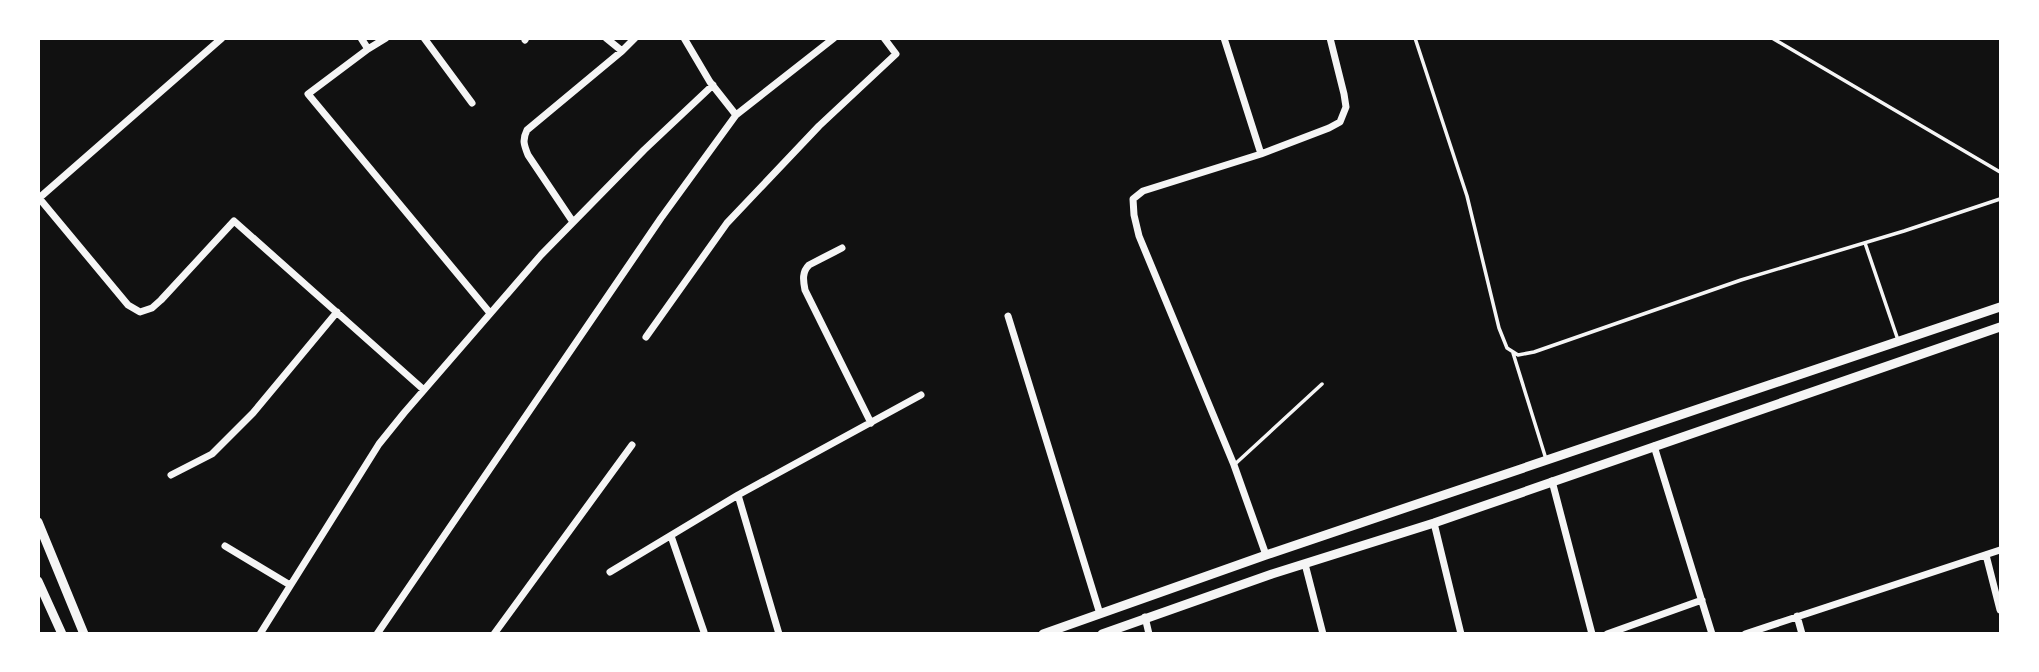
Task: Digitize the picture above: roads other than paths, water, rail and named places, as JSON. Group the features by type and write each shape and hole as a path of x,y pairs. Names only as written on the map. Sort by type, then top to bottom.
{"street":[{"path":"222,38 39,199 134,310 146,311 161,300 234,221 424,390"},
{"path":"361,38 368,49"},
{"path":"386,38 308,94 490,313"},
{"path":"424,38 472,103"},
{"path":"606,38 622,51"},
{"path":"573,222 528,155 523,145 524,138 527,130 635,38"},
{"path":"684,38 713,86 736,115"},
{"path":"377,634 661,218 736,115 834,38"},
{"path":"646,337 727,223 819,126 896,54 884,38"},
{"path":"1224,38 1261,154"},
{"path":"1266,555 1234,465 1139,236 1133,199 1143,191 1261,154 1340,122 1345,114 1345,94 1330,38"},
{"path":"260,634 379,444 490,313 573,222 644,150 713,86"},
{"path":"842,248 805,269 804,290 871,423"},
{"path":"1043,634 1266,555 2000,307"},
{"path":"170,475 212,454 253,413 337,312"},
{"path":"1008,316 1100,614"},
{"path":"1101,634 1145,617 1434,523 2000,327"},
{"path":"610,572 738,495 922,395"},
{"path":"494,634 632,445"},
{"path":"1654,446 1712,634"},
{"path":"1552,481 1592,634"},
{"path":"738,495 779,634"},
{"path":"38,522 83,634"},
{"path":"1434,523 1461,634"},
{"path":"671,536 704,632"},
{"path":"225,546 290,585"},
{"path":"1745,634 2000,550"},
{"path":"1986,555 2000,610"},
{"path":"1305,564 1322,634"},
{"path":"38,581 62,634"},
{"path":"1607,634 1702,600"},
{"path":"1145,617 1149,634"},
{"path":"1797,617 1802,634"}],"lane":[{"path":"1415,38 1467,196 1499,328 1507,348 1518,355 1534,352 1741,280 2000,199"},
{"path":"1772,38 2000,172"},
{"path":"1865,243 1899,342"},
{"path":"1512,352 1546,461"},
{"path":"1234,465 1322,384"}]}
